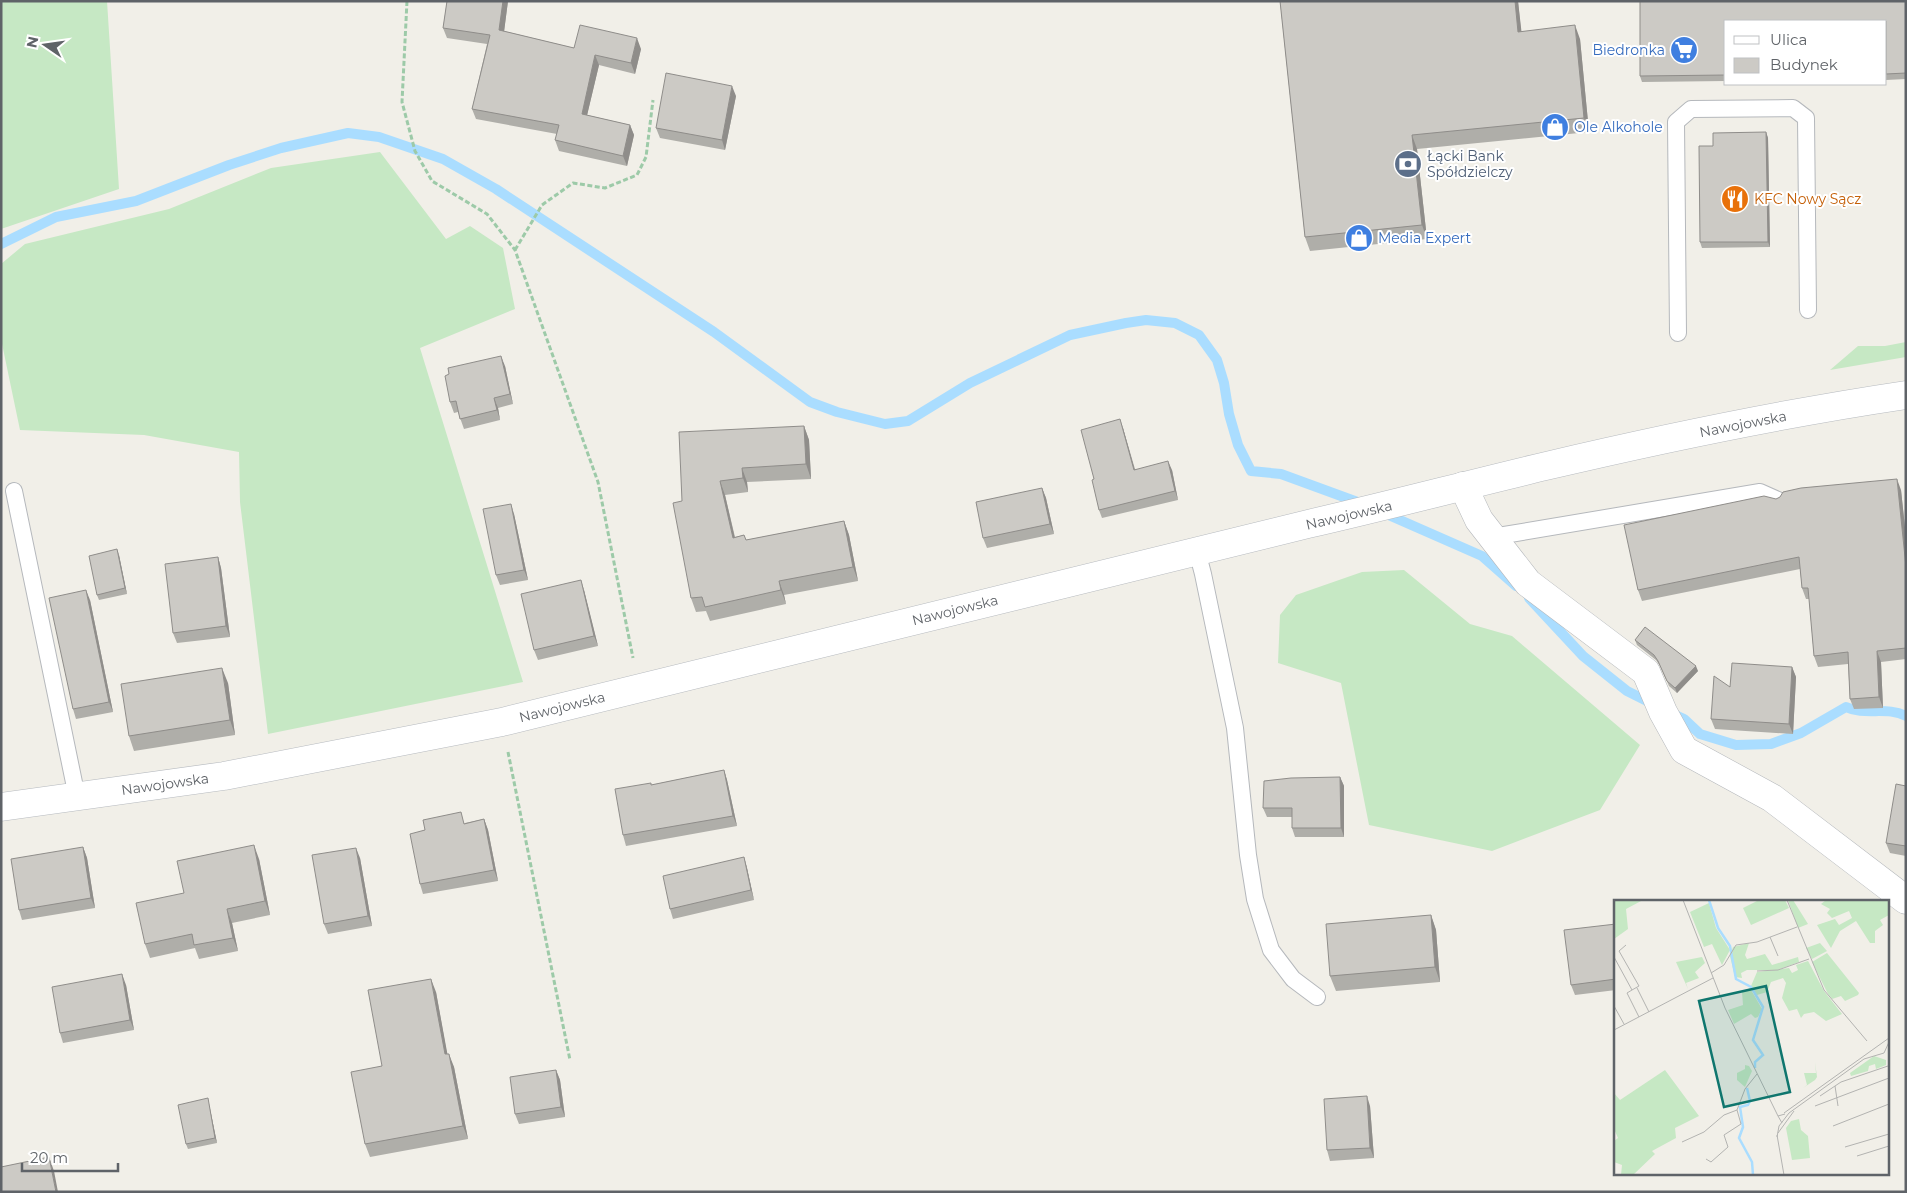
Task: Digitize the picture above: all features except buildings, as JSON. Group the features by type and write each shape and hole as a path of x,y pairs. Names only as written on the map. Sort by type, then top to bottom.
{"street":[{"name":"Nawojowska","path":"1,807 224,776 502,722 1197,551 1406,502 1463,486 1734,425 1906,395"},
{"path":"1463,486 1479,520 1528,583 1646,672 1684,750 1772,798 1906,900"}],"lane":[{"path":"1678,333 1676,122 1690,109 1793,108 1806,118 1808,310"},
{"path":"14,491 76,797"},
{"path":"1492,537 1760,492 1778,500"},
{"path":"1197,551 1235,728 1254,899 1271,950 1293,979 1317,997"}],"path":[{"path":"407,1 402,102 415,151 432,181 487,214 516,250 598,482 638,689"},
{"path":"516,250 542,205 573,183 606,188 638,175 646,157 653,100"},
{"path":"502,722 570,1060"}],"green space":[{"path":"1,1 107,1 119,189 1,229"},
{"path":"380,152 446,239 470,226 503,248 515,309 420,348 523,682 268,734 240,502 239,452 144,435 20,430 1,339 1,264 25,244 169,209 271,168"},
{"path":"1906,342 1906,357 1830,370 1858,346 1885,346"},
{"path":"1404,570 1470,624 1512,636 1640,745 1600,810 1492,851 1369,825 1341,683 1278,663 1280,615 1296,595 1362,572"}],"waterway":[{"path":"1,244 56,217 136,201 229,165 281,148 348,133 379,137 443,159 496,189 714,332 810,402 837,412 885,424 908,421 970,383 1070,335 1146,320 1175,323 1199,335 1217,360 1238,445 1251,471 1281,474 1363,504"},
{"path":"1384,513 1482,556 1516,586"},
{"path":"1529,598 1583,656 1627,691 1653,704"},
{"path":"1671,713 1684,719 1700,734 1736,745 1771,744 1801,733 1846,707 1853,710 1892,712 1906,716"}],"place":[{"name":"Biedronka","path":"1684,50"},
{"name":"Ole Alkohole","path":"1555,127"},
{"name":"Łącki Bank Spółdzielczy","path":"1408,164"},
{"name":"KFC Nowy Sącz","path":"1735,199"},
{"name":"Media Expert","path":"1359,238"}]}
